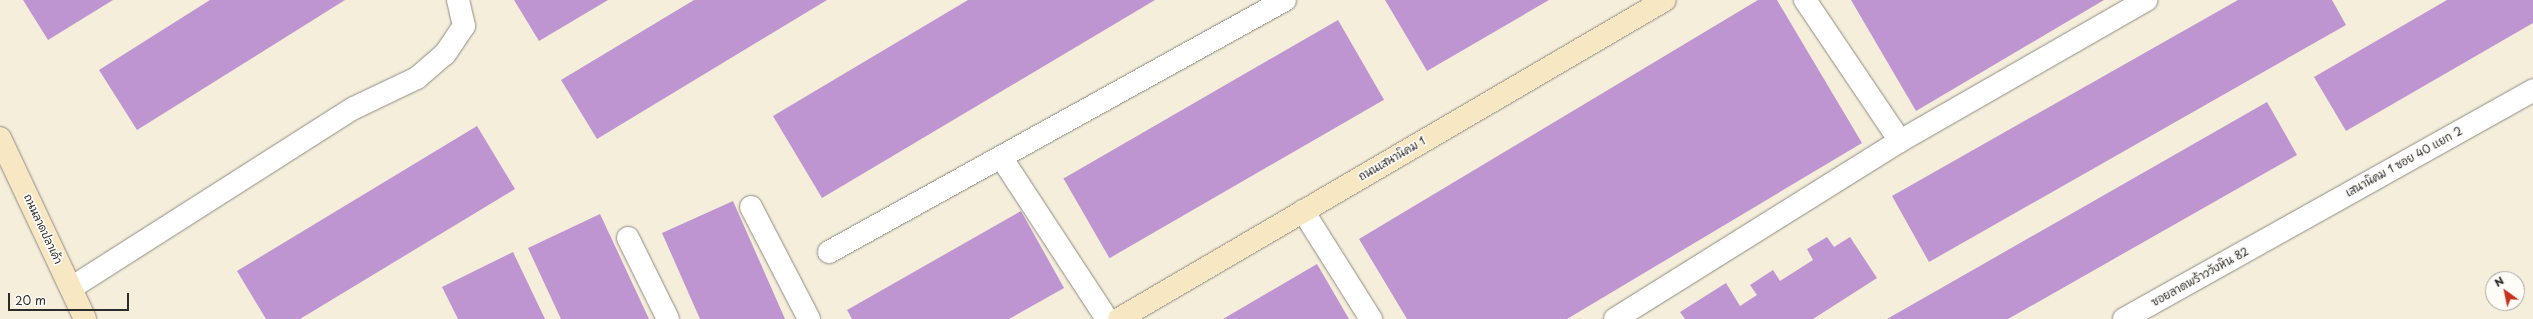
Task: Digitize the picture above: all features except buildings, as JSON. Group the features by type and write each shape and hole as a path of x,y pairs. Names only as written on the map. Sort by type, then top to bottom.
{"street":[{"path":"71,288 354,108 417,78 445,54 464,26 458,0"},
{"path":"829,252 1285,0"},
{"name":"ถนนเสนานิคม 1","path":"1119,319 1665,0"},
{"path":"1805,0 1900,141"},
{"path":"1615,319 1900,141 2146,0"},
{"name":"เสนานิคม 1 ซอย 40 แยก 2","path":"2275,234 2533,90"},
{"name":"ถนนลาดปลาเค้า","path":"0,138 85,319"},
{"path":"1001,157 1107,319"},
{"path":"751,207 809,319"},
{"path":"1304,211 1371,319"},
{"name":"ซอยลาดพร้าววังหิน 82","path":"2124,319 2275,234"},
{"path":"628,238 668,319"}]}
